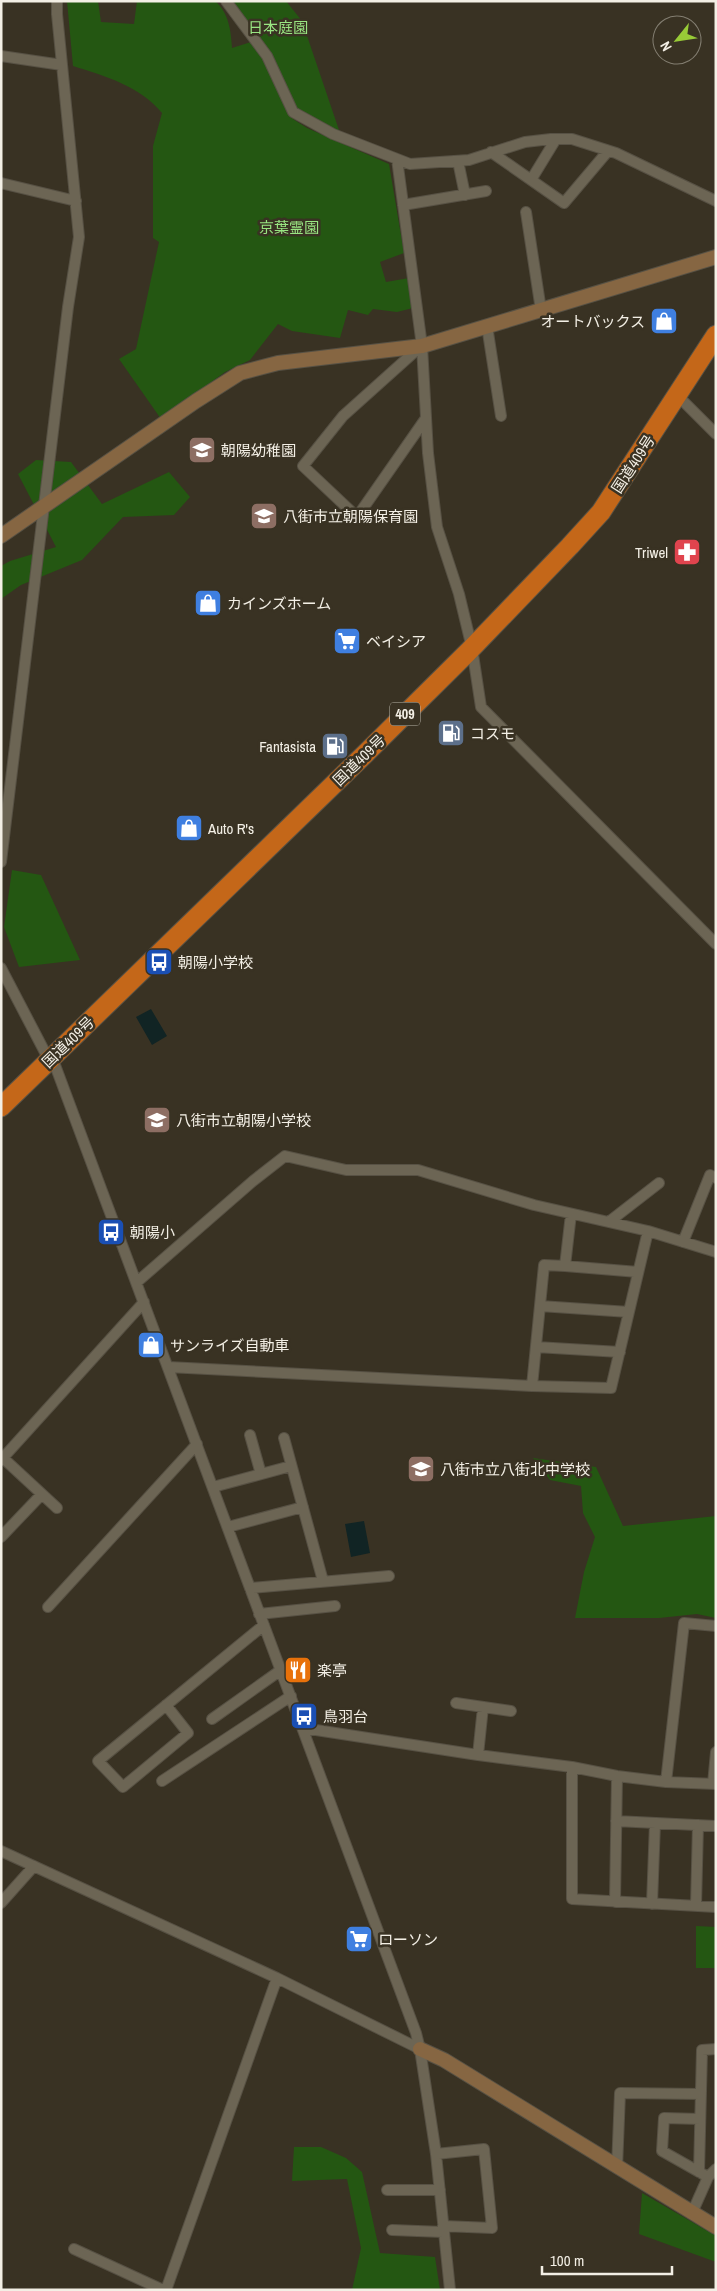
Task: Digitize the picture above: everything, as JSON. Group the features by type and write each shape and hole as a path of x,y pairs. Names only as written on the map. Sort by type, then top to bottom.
{"highway":[{"name":"国道409号","path":"1,1107 472,648 601,512 716,335"}],"street":[{"path":"1,862 68,307 80,237 57,14 58,1"},
{"path":"226,1 267,56 293,112 333,134 410,164 458,161 525,142 572,139 608,151 716,201"},
{"path":"1,56 62,65"},
{"path":"531,180 556,139"},
{"path":"491,152 564,203 608,151"},
{"path":"396,158 422,346 426,418 437,528 459,594 472,648 481,707 716,944"},
{"path":"458,161 465,195"},
{"path":"1,183 76,201"},
{"path":"403,206 486,191"},
{"path":"526,212 541,310"},
{"path":"1,536 44,504 240,373 278,363 422,346 716,257"},
{"path":"487,326 501,416"},
{"path":"422,346 343,416 303,466 358,517 426,418"},
{"path":"678,396 716,434"},
{"path":"1,968 51,1058 228,1526 420,2049 436,2154 450,2290"},
{"path":"137,1282 253,1181 285,1156 346,1170 418,1170 534,1205 610,1221 716,1252"},
{"path":"683,1242 710,1176 716,1178"},
{"path":"610,1221 659,1183"},
{"path":"565,1266 571,1214"},
{"path":"168,1367 532,1386 612,1388 648,1231"},
{"path":"532,1386 544,1265 638,1272"},
{"path":"58,1508 2,1459 144,1302"},
{"path":"540,1306 629,1312"},
{"path":"536,1347 620,1352"},
{"path":"250,1435 261,1474"},
{"path":"284,1438 323,1581"},
{"path":"48,1607 197,1444"},
{"path":"213,1487 291,1466"},
{"path":"1,1538 42,1494"},
{"path":"228,1526 303,1507"},
{"path":"250,1588 388,1576"},
{"path":"260,1614 335,1606"},
{"path":"666,1782 684,1623 716,1626"},
{"path":"166,1705 188,1733 123,1787 98,1761 264,1624"},
{"path":"212,1719 281,1670"},
{"path":"162,1781 291,1696"},
{"path":"456,1703 511,1712"},
{"path":"478,1755 483,1707"},
{"path":"303,1728 666,1782 714,1784 716,1752"},
{"path":"572,1767 572,1899 716,1907"},
{"path":"615,1902 617,1776"},
{"path":"616,1821 716,1826"},
{"path":"652,1904 655,1823"},
{"path":"696,1906 698,1825"},
{"path":"1,1851 277,1978 444,2060 716,2227"},
{"path":"1,1903 34,1866"},
{"path":"74,2248 164,2290 277,1978"},
{"path":"692,2213 708,2172 700,2119 702,2050 716,2049"},
{"path":"618,2168 620,2093 701,2094"},
{"path":"700,2119 664,2118 662,2151 708,2172"},
{"path":"392,2230 492,2228 484,2149 436,2154"},
{"path":"387,2190 440,2190"}],"green space":[{"name":"京葉霊園","path":"67,1 98,1 101,22 134,24 137,1 215,1 226,17 230,29 232,48 251,42 269,66 285,107 293,119 307,128 389,164 404,253 380,262 386,282 409,278 413,308 397,312 373,309 368,315 348,310 340,338 292,331 278,324 250,360 225,372 161,419 119,359 136,349 159,242 153,238 153,146 162,113 133,89 109,78 73,66"},
{"name":"日本庭園","path":"229,1 286,1 302,21 340,133 296,109"},
{"path":"36,460 71,462 102,504 169,472 190,497 174,515 123,517 82,560 21,585 1,599 1,566 10,561 56,547 18,474"},
{"path":"12,870 41,875 80,960 19,967 4,927"},
{"path":"533,1458 596,1467 623,1526 716,1516 716,1618 697,1614 659,1618 575,1618 584,1572 595,1537 583,1513 581,1486 550,1480"},
{"path":"696,1926 716,1927 716,1968 696,1968"},
{"path":"294,2147 321,2147 346,2158 362,2172 380,2253 435,2257 440,2290 352,2290 361,2248 347,2179 292,2181"},
{"path":"642,2193 711,2233 716,2228 716,2262 639,2234"}],"water":[{"path":"151,1009 167,1036 152,1045 136,1017"},
{"path":"364,1521 370,1553 351,1557 345,1524"}],"place":[{"name":"オートバックス","path":"664,321"},
{"name":"朝陽幼稚園","path":"202,450"},
{"name":"八街市立朝陽保育園","path":"264,516"},
{"name":"Triwel","path":"687,552"},
{"name":"カインズホーム","path":"208,603"},
{"name":"ベイシア","path":"347,641"},
{"name":"コスモ","path":"451,733"},
{"name":"Fantasista","path":"335,746"},
{"name":"Auto R's","path":"189,828"},
{"name":"朝陽小学校","path":"159,962"},
{"name":"八街市立朝陽小学校","path":"157,1120"},
{"name":"朝陽小","path":"111,1232"},
{"name":"サンライズ自動車","path":"151,1345"},
{"name":"八街市立八街北中学校","path":"421,1469"},
{"name":"楽亭","path":"298,1670"},
{"name":"鳥羽台","path":"304,1716"},
{"name":"ローソン","path":"359,1939"}]}
